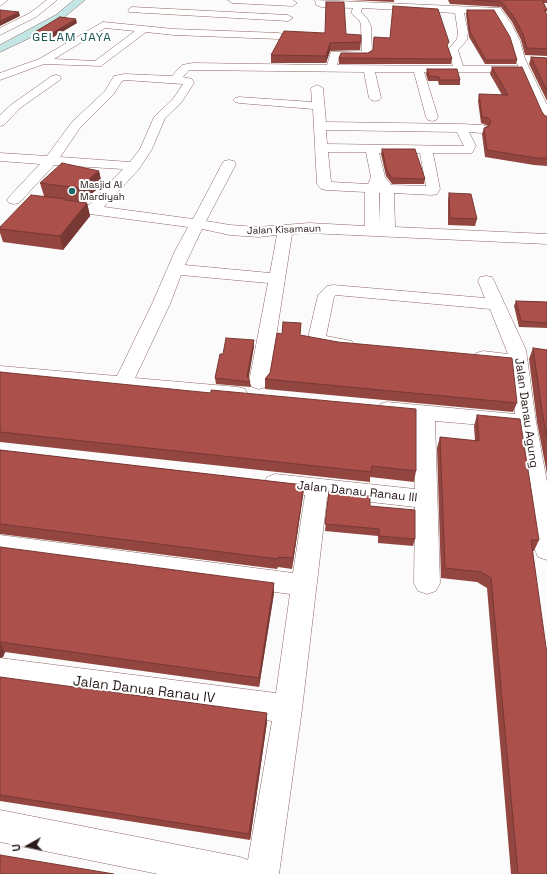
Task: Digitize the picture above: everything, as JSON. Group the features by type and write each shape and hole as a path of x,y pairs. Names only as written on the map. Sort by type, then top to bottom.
{"street":[{"path":"0,3 4,0"},
{"path":"0,32 33,15 53,0"},
{"path":"0,46 44,16 64,0"},
{"path":"0,46 32,33 59,17 80,0"},
{"path":"142,0 132,10 284,27"},
{"path":"232,0 293,1 284,27 273,45"},
{"path":"319,0 319,3 321,4 460,10 499,5 520,59 543,98 547,118"},
{"path":"331,69 335,54 367,54 366,26 364,20 356,13 358,5"},
{"path":"459,69 453,50 462,40 463,32 460,10"},
{"path":"33,15 44,16"},
{"path":"0,77 43,61 107,23 144,29 284,27"},
{"path":"43,61 97,64 144,29"},
{"path":"268,57 257,68 241,93 317,96 324,184 326,186 375,183 387,189 432,191 434,189 426,150"},
{"path":"520,59 534,59"},
{"path":"175,80 187,66 331,69 526,69"},
{"path":"369,68 375,98"},
{"path":"418,68 432,117"},
{"path":"0,84 12,78 15,72"},
{"path":"7,199 51,160 76,125 109,93 118,78 125,77 188,81 189,83 177,101 160,117 146,149 134,166 93,210"},
{"path":"0,122 16,106 56,78"},
{"path":"320,126 482,129"},
{"path":"322,148 467,150 470,146 461,128"},
{"path":"372,148 375,183 372,230"},
{"path":"0,156 134,166"},
{"path":"123,383 161,304 175,269 196,224 229,164"},
{"path":"387,189 388,225 448,222"},
{"path":"7,199 30,202"},
{"name":"Jalan Kisamaun","path":"46,204 230,230 258,232 309,228 372,230 388,225 511,239 547,239"},
{"path":"0,372 123,383 265,390 277,279 285,231"},
{"path":"175,269 277,279"},
{"name":"Jalan Danau Agung","path":"486,281 496,304 524,354 526,422 547,550"},
{"path":"360,346 337,344 318,340 326,295 330,291 337,290 496,304"},
{"path":"463,356 524,354"},
{"path":"371,407 526,422"},
{"path":"425,412 427,583"},
{"name":"Jalan Danau Ranau III","path":"254,481 427,499"},
{"path":"262,874 288,709 317,488"},
{"path":"0,545 304,585"},
{"name":"Jalan Danua Ranau IV","path":"0,671 288,709"},
{"path":"0,826 240,874"}],"building":[{"path":"474,0 542,0 547,10 544,10 547,15 547,49 527,48 523,34 514,17 502,2"},
{"path":"326,2 344,2 346,34 361,35 361,42 330,43 326,56 271,55 284,31 325,33"},
{"path":"393,6 438,9 449,42 447,45 452,59 339,58 341,53 368,53 373,50 374,37 390,38"},
{"path":"0,10 19,12 0,21"},
{"path":"467,10 494,10 510,37 517,60 486,60 470,32"},
{"path":"60,17 76,19 49,35 33,33"},
{"path":"531,57 547,58 547,91"},
{"path":"492,67 522,67 542,112 545,116 547,116 547,158 536,158 487,150 484,128 489,126 491,121 488,118 482,117 479,94 508,95"},
{"path":"427,69 457,69 460,80 439,80 439,77 429,76"},
{"path":"382,149 415,149 425,179 392,178 387,171"},
{"path":"62,163 99,171 78,188 40,183"},
{"path":"449,193 471,194 477,219 450,218"},
{"path":"31,195 87,203 60,236 0,229 0,227"},
{"path":"516,301 547,302 547,323 521,321"},
{"path":"283,322 301,323 300,335 338,342 512,358 517,403 265,379 270,373 277,333 282,334"},
{"path":"226,338 254,340 247,376 250,382 215,378 220,354 223,354"},
{"path":"533,348 547,350 547,438 542,411"},
{"path":"0,372 211,393 211,390 416,409 416,471 372,466 371,472 0,432"},
{"path":"477,415 520,419 539,540 531,540 547,654 547,874 518,874 491,578 481,572 445,568 440,437 479,441"},
{"path":"0,450 304,485 293,558 278,557 278,559 0,524"},
{"path":"329,491 370,496 370,506 415,510 415,539 379,536 379,529 325,524"},
{"path":"0,547 274,583 259,678 0,642"},
{"path":"0,677 267,713 249,834 0,795"},
{"path":"0,855 114,874 0,874"}],"place":[{"name":"Masjid Al Mardiyah","path":"72,191"}],"district":[{"name":"GELAM JAYA","path":"72,38"}]}
